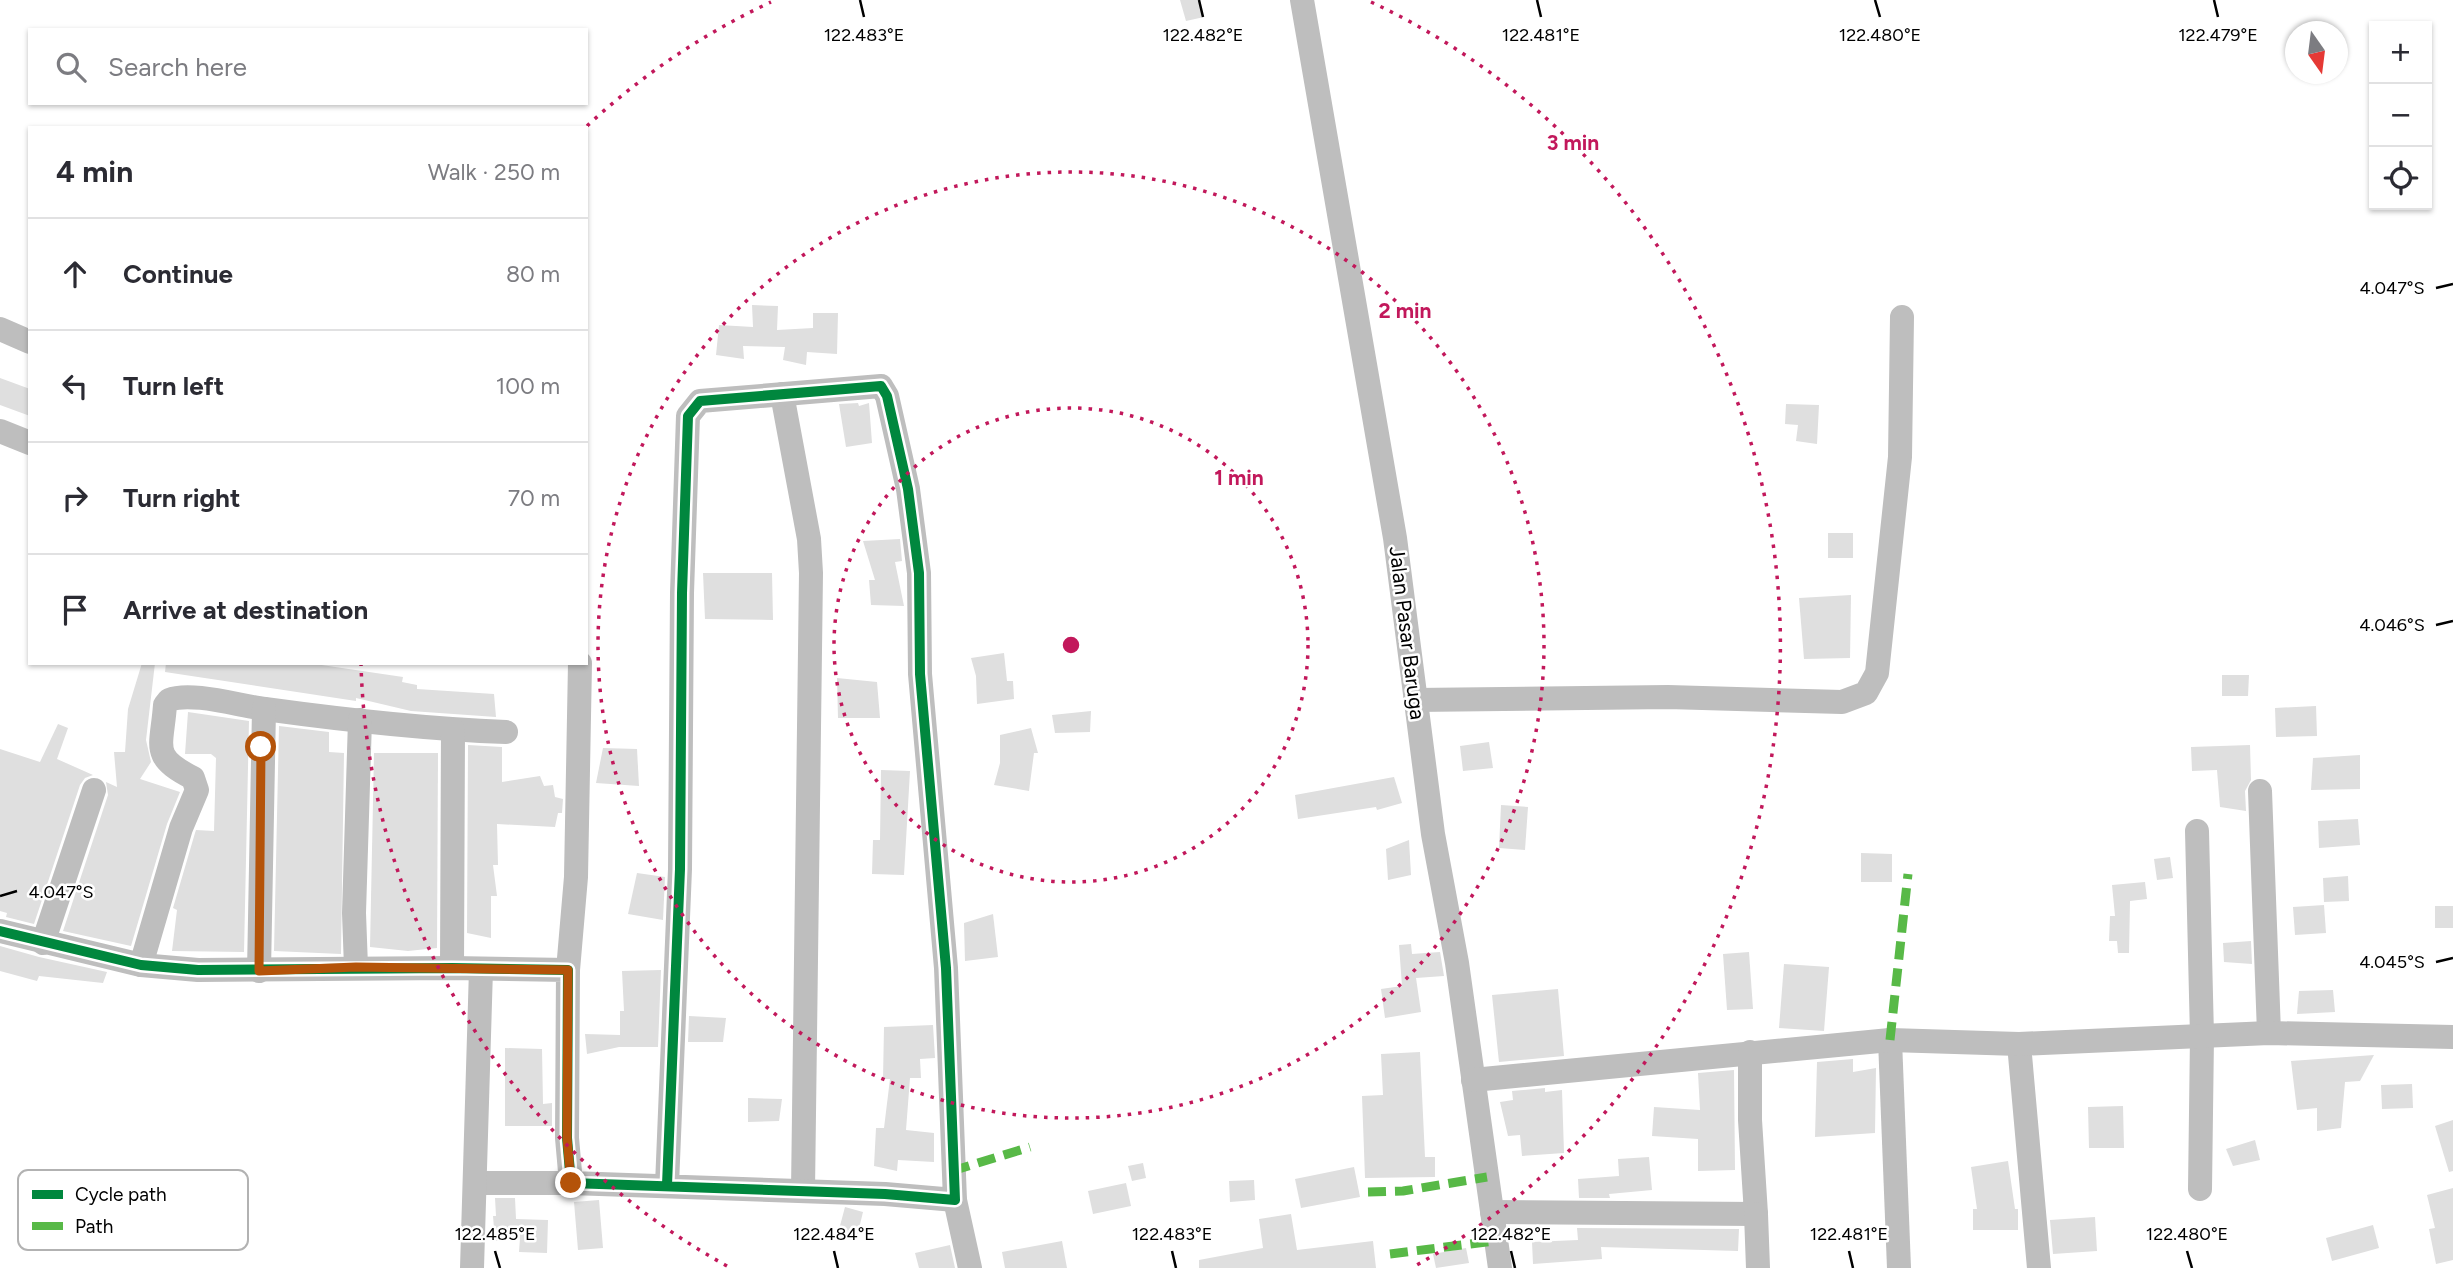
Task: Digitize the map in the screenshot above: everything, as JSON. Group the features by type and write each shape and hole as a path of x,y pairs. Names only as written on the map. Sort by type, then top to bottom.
{"street":[{"name":"Jalan Pasar Baruga","path":"1302,0 1393,525 1415,700 1500,1268"},
{"path":"1415,700 1668,697 1842,702 1866,693 1877,673 1900,457 1902,317"},
{"path":"0,330 28,341"},
{"path":"667,1185 680,869 682,593 688,416 700,401 881,386 887,396 905,475 919,573 920,674 946,968 955,1200 970,1268"},
{"path":"782,394 809,539 811,573 803,1191"},
{"path":"0,431 28,442"},
{"path":"571,1183 567,1138 568,970 576,877 580,665"},
{"path":"142,965 181,828 197,790 193,778 167,764 162,756 165,705 175,697 453,730 506,732"},
{"path":"259,971 264,709"},
{"path":"356,967 355,890 360,720"},
{"path":"452,968 453,730"},
{"path":"43,943 94,790"},
{"path":"2260,791 2269,1033"},
{"path":"2197,831 2202,1036 2200,1189"},
{"path":"0,931 142,965 259,971 356,967 568,970"},
{"path":"472,1268 481,969"},
{"path":"1473,1080 1890,1040 2019,1044 2269,1033 2453,1037"},
{"path":"1890,1040 1899,1268"},
{"path":"2019,1044 2039,1268"},
{"path":"1750,1052 1750,1120 1758,1268"},
{"path":"475,1183 667,1185 955,1200"},
{"path":"1492,1212 1756,1214"}],"building":[{"path":"1180,0 1199,0 1204,17 1186,21"},
{"path":"752,305 778,306 777,330 813,328 813,313 838,313 837,354 807,352 806,365 783,360 785,347 743,346 744,359 716,355 719,325 753,327"},
{"path":"0,378 28,388 28,415 0,405"},
{"path":"858,403 859,406 869,403 872,443 846,447 839,404"},
{"path":"1786,404 1819,405 1817,444 1796,441 1798,425 1785,424"},
{"path":"1828,533 1853,533 1853,558 1828,558"},
{"path":"900,539 902,561 895,562 904,606 871,605 869,580 875,580 863,541"},
{"path":"703,573 772,573 773,620 705,619"},
{"path":"1851,595 1850,658 1804,659 1799,598"},
{"path":"1004,653 1007,681 1013,681 1014,699 977,704 976,676 971,658"},
{"path":"141,665 155,665 146,740 151,762 140,779 180,792 167,824 131,946 63,931 108,795 106,782 117,787 114,752 125,752 128,709"},
{"path":"166,665 322,665 403,677 402,682 417,685 417,689 494,694 496,717 411,711 356,698 356,701 165,672"},
{"path":"2222,675 2249,675 2248,696 2222,696"},
{"path":"837,678 877,682 880,718 838,718"},
{"path":"2316,706 2317,736 2276,737 2275,708"},
{"path":"1091,711 1090,732 1055,733 1052,715"},
{"path":"188,712 249,721 244,952 172,951 177,910 173,908 196,830 214,831 216,758 211,754 185,754"},
{"path":"58,724 68,728 57,759 93,775 85,778 80,785 34,924 6,917 7,913 0,911 0,749 40,762"},
{"path":"279,726 329,732 329,752 344,753 341,954 274,951"},
{"path":"1031,728 1038,753 1034,753 1029,791 994,785 1000,763 1000,735"},
{"path":"1489,742 1493,768 1463,771 1460,746"},
{"path":"468,745 502,747 502,782 540,776 544,786 553,785 555,797 563,799 562,813 558,813 555,827 497,824 498,865 493,865 497,896 491,896 491,938 467,933"},
{"path":"2250,745 2251,780 2245,791 2246,811 2220,807 2217,770 2192,771 2191,747"},
{"path":"603,748 637,749 639,786 596,783"},
{"path":"374,753 438,753 437,948 408,951 370,947"},
{"path":"2360,755 2360,789 2311,790 2313,758"},
{"path":"881,770 910,771 904,875 872,874 873,840 880,840"},
{"path":"1394,777 1402,803 1377,810 1376,807 1298,819 1295,795"},
{"path":"1501,805 1528,807 1525,850 1499,848"},
{"path":"2358,819 2360,845 2319,848 2318,821"},
{"path":"1409,840 1411,875 1388,880 1386,849"},
{"path":"1861,853 1892,854 1892,882 1861,882"},
{"path":"2170,857 2173,878 2157,880 2154,859"},
{"path":"637,873 665,877 663,920 628,914"},
{"path":"2348,876 2349,901 2324,902 2323,878"},
{"path":"2145,882 2147,899 2130,901 2129,953 2118,953 2117,941 2109,941 2110,916 2115,916 2112,885"},
{"path":"2324,905 2326,933 2295,935 2293,907"},
{"path":"2435,906 2453,906 2453,928 2435,928"},
{"path":"993,914 998,957 965,961 964,923"},
{"path":"2251,941 2252,964 2224,962 2223,943"},
{"path":"1411,944 1412,954 1440,952 1444,976 1416,978 1421,1012 1385,1018 1381,989 1402,986 1399,945"},
{"path":"0,946 107,972 103,983 39,976 37,981 0,971"},
{"path":"1749,952 1753,1009 1727,1010 1723,954"},
{"path":"1784,964 1829,967 1824,1031 1779,1028"},
{"path":"661,970 658,1047 619,1047 587,1054 585,1034 620,1035 620,1011 624,1011 622,971"},
{"path":"1558,989 1564,1056 1499,1062 1492,995"},
{"path":"2333,990 2335,1012 2297,1014 2299,991"},
{"path":"689,1016 726,1018 723,1042 688,1042"},
{"path":"933,1025 935,1058 920,1059 921,1078 910,1078 906,1130 934,1133 934,1162 898,1160 897,1171 874,1166 876,1128 884,1128 890,1079 883,1079 884,1027"},
{"path":"505,1048 542,1049 543,1104 552,1103 552,1126 505,1126"},
{"path":"1420,1052 1425,1157 1435,1157 1435,1177 1365,1178 1362,1096 1383,1095 1381,1054"},
{"path":"2374,1055 2360,1081 2345,1082 2341,1128 2317,1131 2317,1108 2297,1110 2291,1061"},
{"path":"1853,1059 1853,1072 1876,1068 1875,1133 1815,1137 1817,1062"},
{"path":"1734,1070 1735,1170 1698,1171 1698,1139 1652,1136 1654,1107 1700,1110 1698,1073"},
{"path":"2412,1084 2413,1108 2382,1109 2381,1085"},
{"path":"1545,1088 1545,1092 1562,1090 1564,1153 1522,1156 1520,1135 1508,1136 1500,1102 1513,1100 1512,1091"},
{"path":"748,1098 782,1099 779,1121 748,1122"},
{"path":"2123,1106 2124,1148 2089,1148 2088,1107"},
{"path":"2453,1120 2453,1171 2449,1172 2435,1126"},
{"path":"2255,1140 2260,1160 2233,1166 2226,1149"},
{"path":"1649,1157 1652,1190 1609,1194 1610,1198 1579,1198 1578,1179 1619,1176 1618,1159"},
{"path":"2008,1161 2015,1209 2018,1209 2018,1230 1973,1230 1973,1209 1977,1209 1971,1167"},
{"path":"1143,1163 1146,1178 1132,1181 1128,1166"},
{"path":"1354,1167 1360,1197 1301,1208 1295,1179"},
{"path":"1254,1180 1255,1200 1230,1202 1229,1181"},
{"path":"1126,1183 1131,1206 1093,1214 1088,1191"},
{"path":"2453,1188 2453,1260 2436,1264 2429,1229 2435,1228 2427,1195"},
{"path":"495,1198 515,1198 516,1219 548,1220 547,1253 519,1252 520,1238 495,1241"},
{"path":"599,1200 603,1248 578,1250 574,1202"},
{"path":"845,1207 863,1212 856,1241 837,1237"},
{"path":"1291,1214 1297,1250 1373,1241 1376,1268 1199,1268 1199,1260 1263,1248 1259,1219"},
{"path":"2095,1217 2097,1251 2053,1254 2050,1220"},
{"path":"2373,1225 2379,1248 2332,1261 2326,1238"},
{"path":"1577,1228 1739,1229 1738,1251 1601,1247 1602,1259 1533,1264 1532,1242 1578,1240"},
{"path":"1062,1241 1067,1268 1005,1268 1002,1252"},
{"path":"950,1245 955,1268 919,1268 915,1253"},
{"path":"1466,1248 1469,1263 1436,1268 1433,1254"}],"marked path":[{"path":"1890,1040 1908,874"},
{"path":"952,1171 1030,1147"},
{"path":"1368,1192 1403,1191 1487,1177"},
{"path":"1390,1254 1494,1241"}],"cycle path":[{"path":"0,931 141,965 198,970 568,970 567,1138 571,1183 885,1194 955,1200 946,968 920,674 919,573 908,489 887,396 881,386 700,401 688,416 682,593 680,869 667,1185"}],"route":[{"path":"261,747 259,971 356,967 568,970 567,1138 571,1183"}]}
